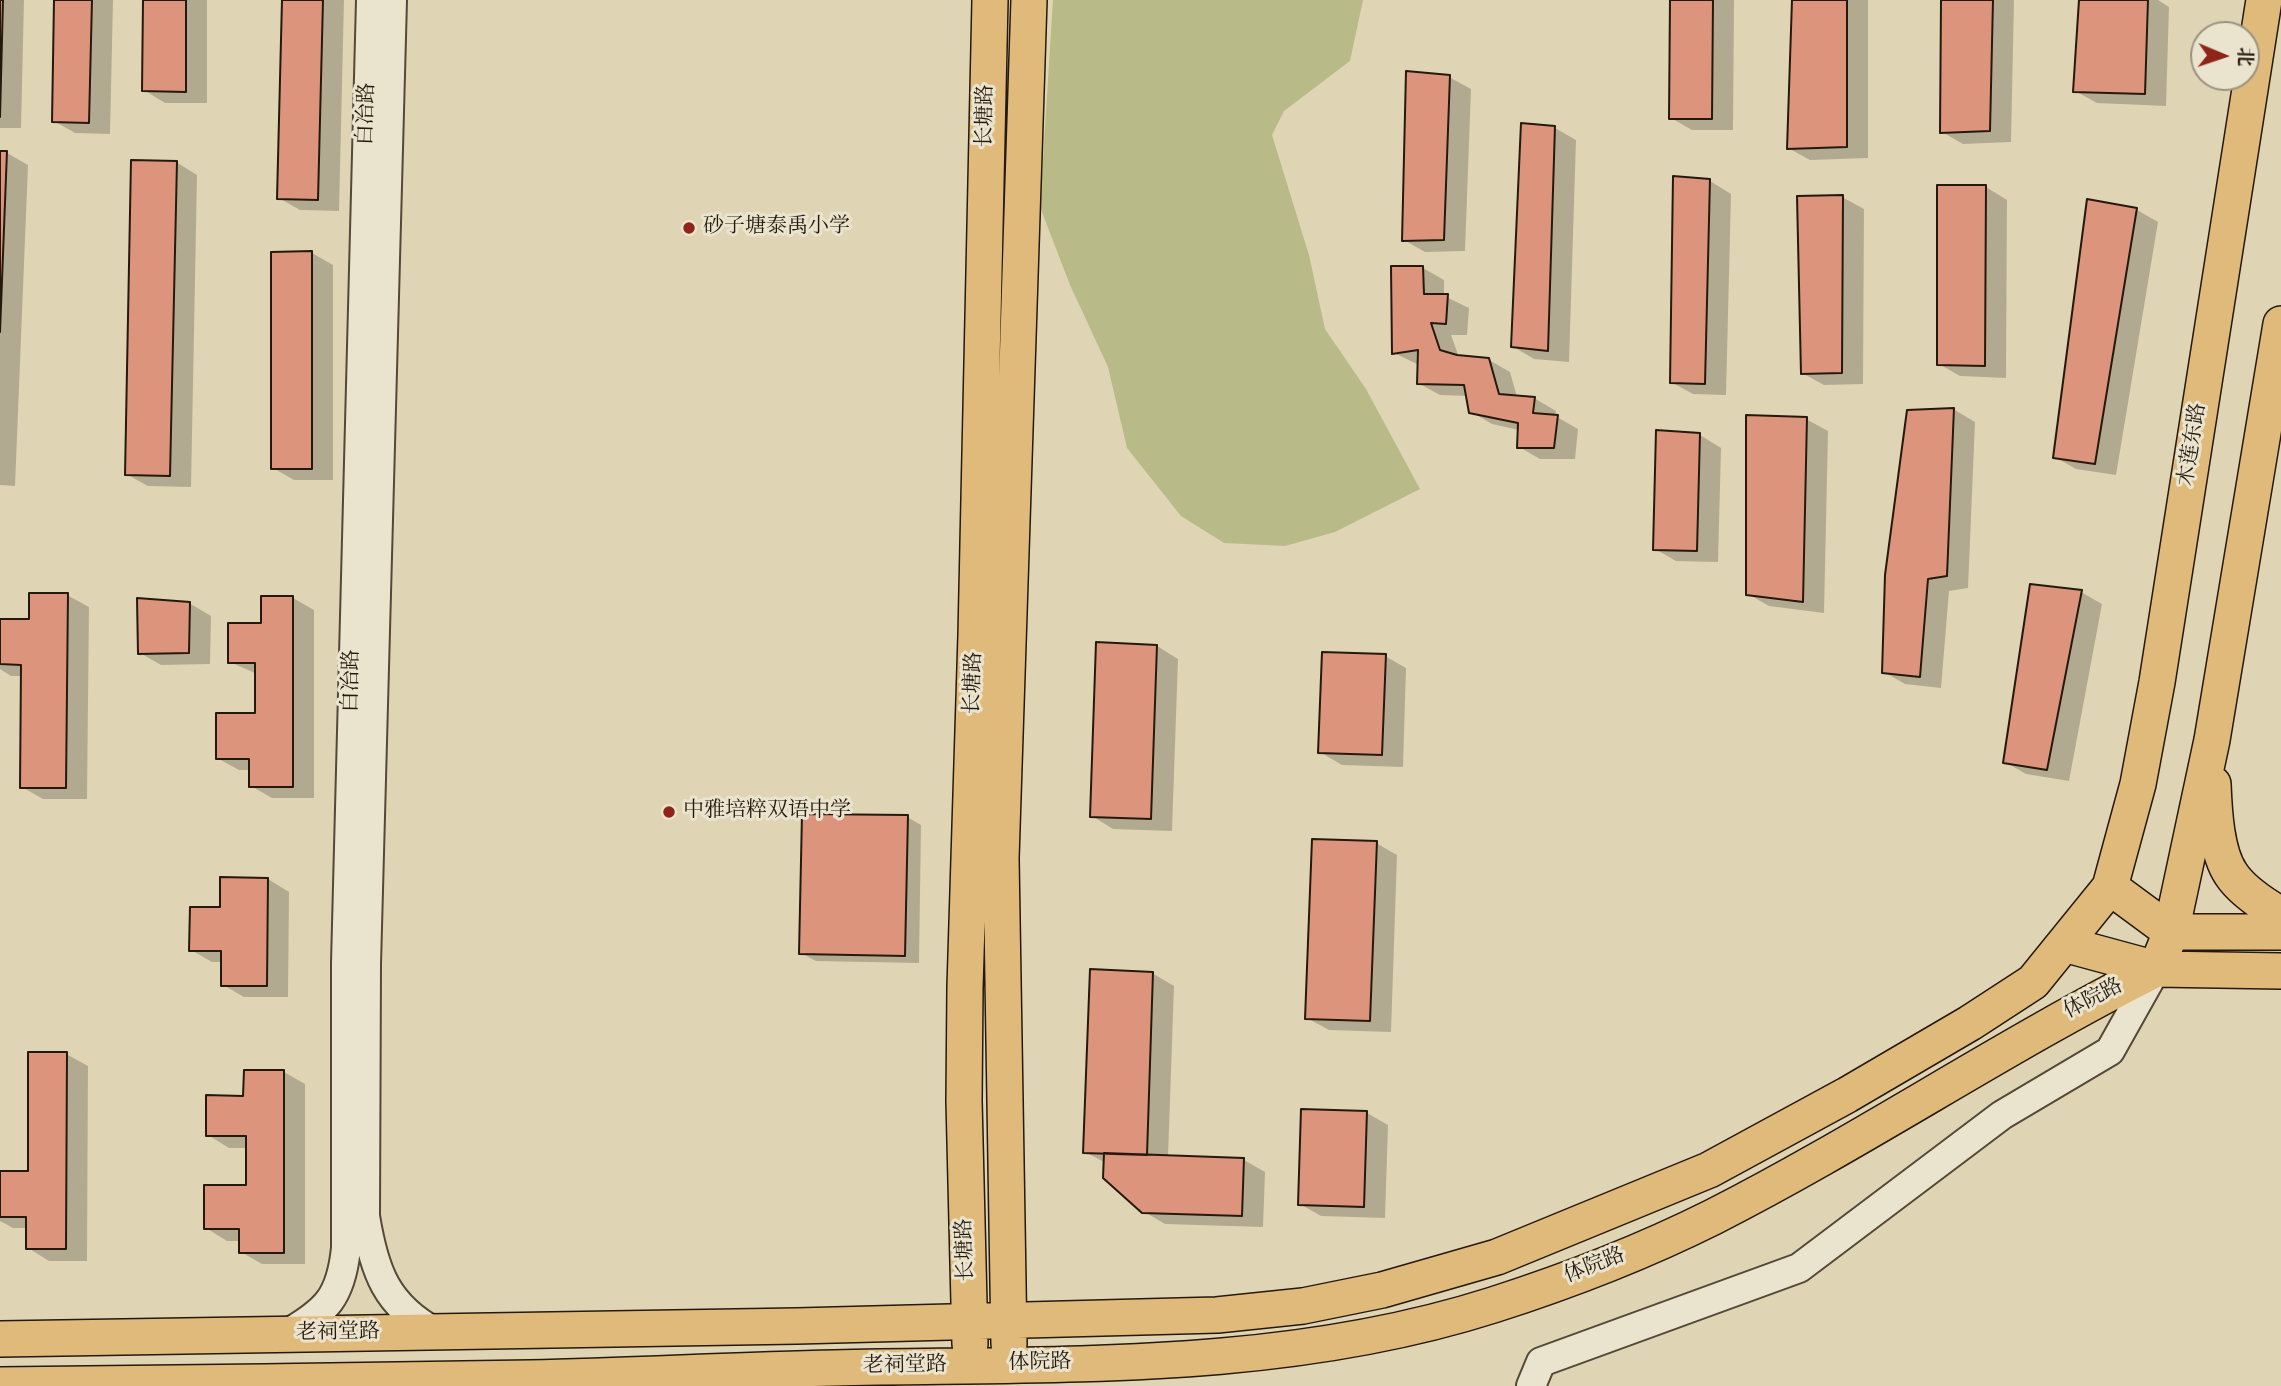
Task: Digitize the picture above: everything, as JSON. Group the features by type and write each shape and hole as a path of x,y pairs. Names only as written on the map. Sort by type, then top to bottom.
{"main road":[{"name":"长塘路","path":"971,1366 964,1101 965,987 990,0"},
{"name":"长塘路","path":"1009,1365 1001,858 1029,0"},
{"name":"木莲东路","path":"2110,887 2138,784 2157,682 2264,0"},
{"path":"2156,969 2171,932 2212,740 2281,324"},
{"path":"2212,740 2214,820 2231,873 2262,903 2281,915"},
{"name":"体院路","path":"970,1321 1217,1315 1303,1306 1382,1290 1497,1257 1709,1170 1847,1095 1970,1023 2033,982 2110,887"},
{"path":"2110,887 2171,932 2281,932"},
{"name":"体院路","path":"2064,944 2156,969 2281,971"},
{"name":"体院路","path":"971,1366 1200,1359 1281,1352 1413,1329 1496,1304 1600,1267 1708,1220 1926,1100 2059,1018 2156,969"},
{"name":"老祠堂路","path":"0,1339 437,1333 970,1321"},
{"name":"老祠堂路","path":"0,1385 315,1384 971,1366"}],"street":[{"name":"白冶路","path":"285,1335 323,1311 337,1293 344,1274 346,1248 346,963 371,0"},
{"name":"白冶路","path":"392,0 366,964 365,1216 371,1251 385,1286 413,1320 437,1333"},
{"path":"1531,1386 1541,1362 1799,1268 2002,1115 2110,1051 2156,969"}],"green space":[{"path":"1053,0 1363,0 1350,61 1284,111 1272,135 1309,255 1325,329 1366,389 1420,489 1335,532 1285,546 1224,543 1181,516 1127,448 1108,367 1070,285 1040,207"}],"building":[{"path":"0,0 3,0 0,117"},
{"path":"54,0 92,0 89,123 52,122"},
{"path":"143,0 186,0 186,92 142,91"},
{"path":"282,0 323,0 318,200 277,199"},
{"path":"1670,0 1713,0 1712,119 1669,119"},
{"path":"1792,0 1847,0 1847,147 1787,149"},
{"path":"1941,0 1993,0 1990,131 1940,133"},
{"path":"2079,0 2148,0 2145,94 2073,92"},
{"path":"1406,71 1450,75 1444,240 1402,241"},
{"path":"1521,123 1555,126 1548,351 1511,347"},
{"path":"0,151 7,151 0,332"},
{"path":"131,160 177,161 170,476 125,475"},
{"path":"1673,176 1710,179 1705,384 1670,383"},
{"path":"1937,185 1986,185 1985,366 1937,365"},
{"path":"1843,195 1842,373 1801,374 1797,196"},
{"path":"2087,199 2137,208 2095,464 2053,458"},
{"path":"312,251 312,469 271,469 271,252"},
{"path":"1391,266 1423,266 1424,294 1448,294 1446,324 1431,323 1440,350 1457,355 1489,358 1499,394 1535,397 1533,413 1558,415 1554,448 1517,448 1518,423 1469,413 1464,385 1417,384 1418,350 1392,354"},
{"path":"1954,408 1947,576 1928,579 1920,677 1882,673 1885,575 1907,410"},
{"path":"1746,415 1807,417 1803,602 1746,595"},
{"path":"1656,430 1700,433 1697,551 1653,550"},
{"path":"2030,584 2082,590 2047,770 2003,763"},
{"path":"29,593 68,593 66,788 20,788 21,665 0,664 0,619 29,619"},
{"path":"261,596 293,596 293,787 249,787 249,759 216,759 216,713 255,713 255,663 228,663 228,623 261,623"},
{"path":"137,598 190,602 189,653 138,654"},
{"path":"1096,642 1157,645 1151,819 1090,817"},
{"path":"1322,652 1386,654 1382,755 1318,753"},
{"path":"802,814 908,815 905,956 799,954"},
{"path":"1312,839 1377,841 1370,1021 1305,1019"},
{"path":"220,877 268,878 267,986 221,986 221,951 189,951 190,907 220,907"},
{"path":"1090,969 1153,972 1147,1155 1083,1153"},
{"path":"28,1052 67,1052 66,1249 26,1249 26,1217 0,1217 0,1171 28,1171"},
{"path":"244,1070 284,1070 284,1253 239,1253 239,1229 204,1229 204,1185 246,1185 246,1136 206,1136 206,1095 243,1096"},
{"path":"1301,1109 1367,1111 1364,1207 1298,1205"},
{"path":"1104,1153 1244,1158 1242,1216 1142,1213 1103,1178"}],"place":[{"name":"砂子塘泰禹小学","path":"689,228"},
{"name":"中雅培粹双语中学","path":"669,812"}]}
